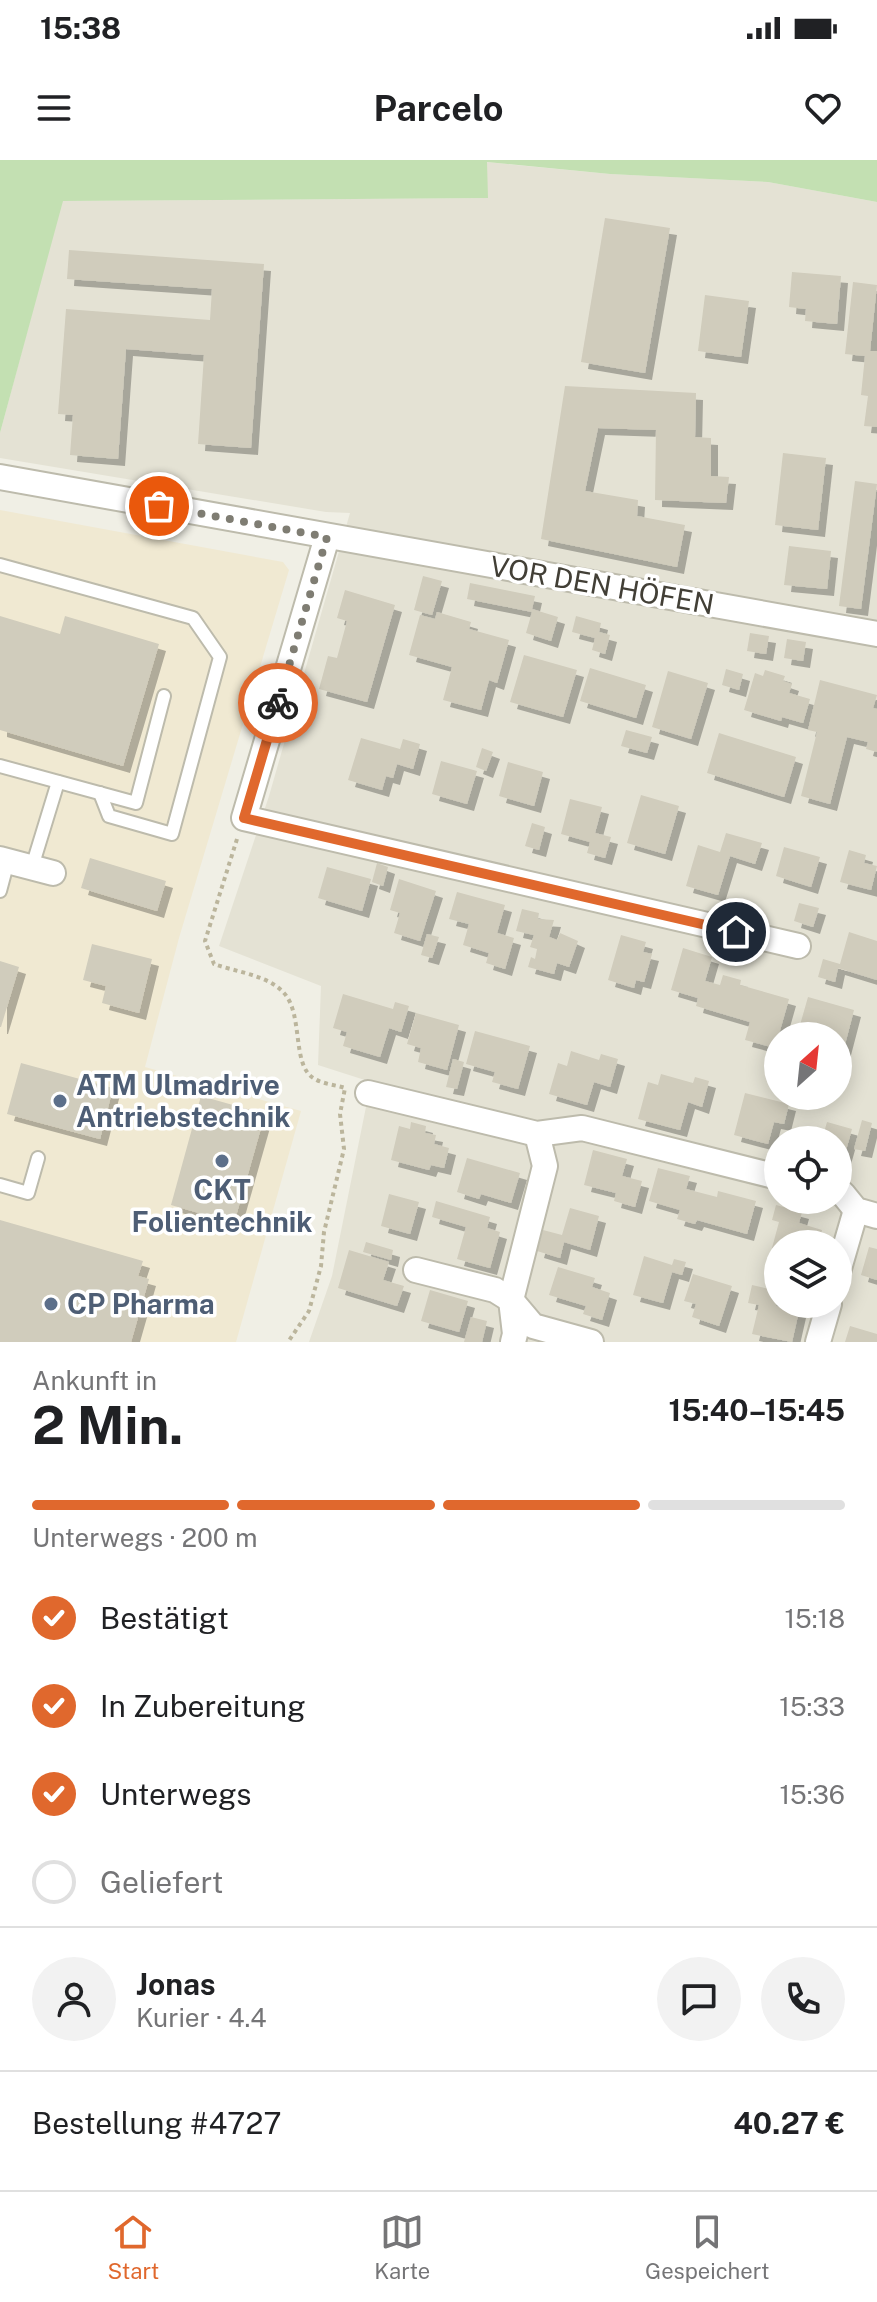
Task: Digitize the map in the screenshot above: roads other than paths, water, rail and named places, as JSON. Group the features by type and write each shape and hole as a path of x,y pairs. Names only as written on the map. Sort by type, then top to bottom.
{"street":[{"name":"VOR DEN HÖFEN","path":"0,477 877,633"},
{"path":"327,537 244,818 798,946"},
{"path":"368,1093 537,1134 582,1128 764,1174"},
{"path":"513,1342 511,1300 545,1166 537,1134"},
{"path":"852,1242 866,1213"},
{"path":"416,1270 495,1290 511,1300 533,1326 591,1342"},
{"path":"818,1342 825,1318"}],"lane":[{"path":"0,565 193,618 220,657 172,834 109,816 100,793"},
{"path":"0,766 136,803 164,696"},
{"path":"0,891 23,865 58,782"},
{"path":"0,1185 28,1193 38,1158"}],"place":[{"name":"ATM Ulmadrive Antriebstechnik","path":"60,1101"},
{"name":"CKT Folientechnik","path":"222,1161"},
{"name":"CP Pharma","path":"51,1304"}]}
